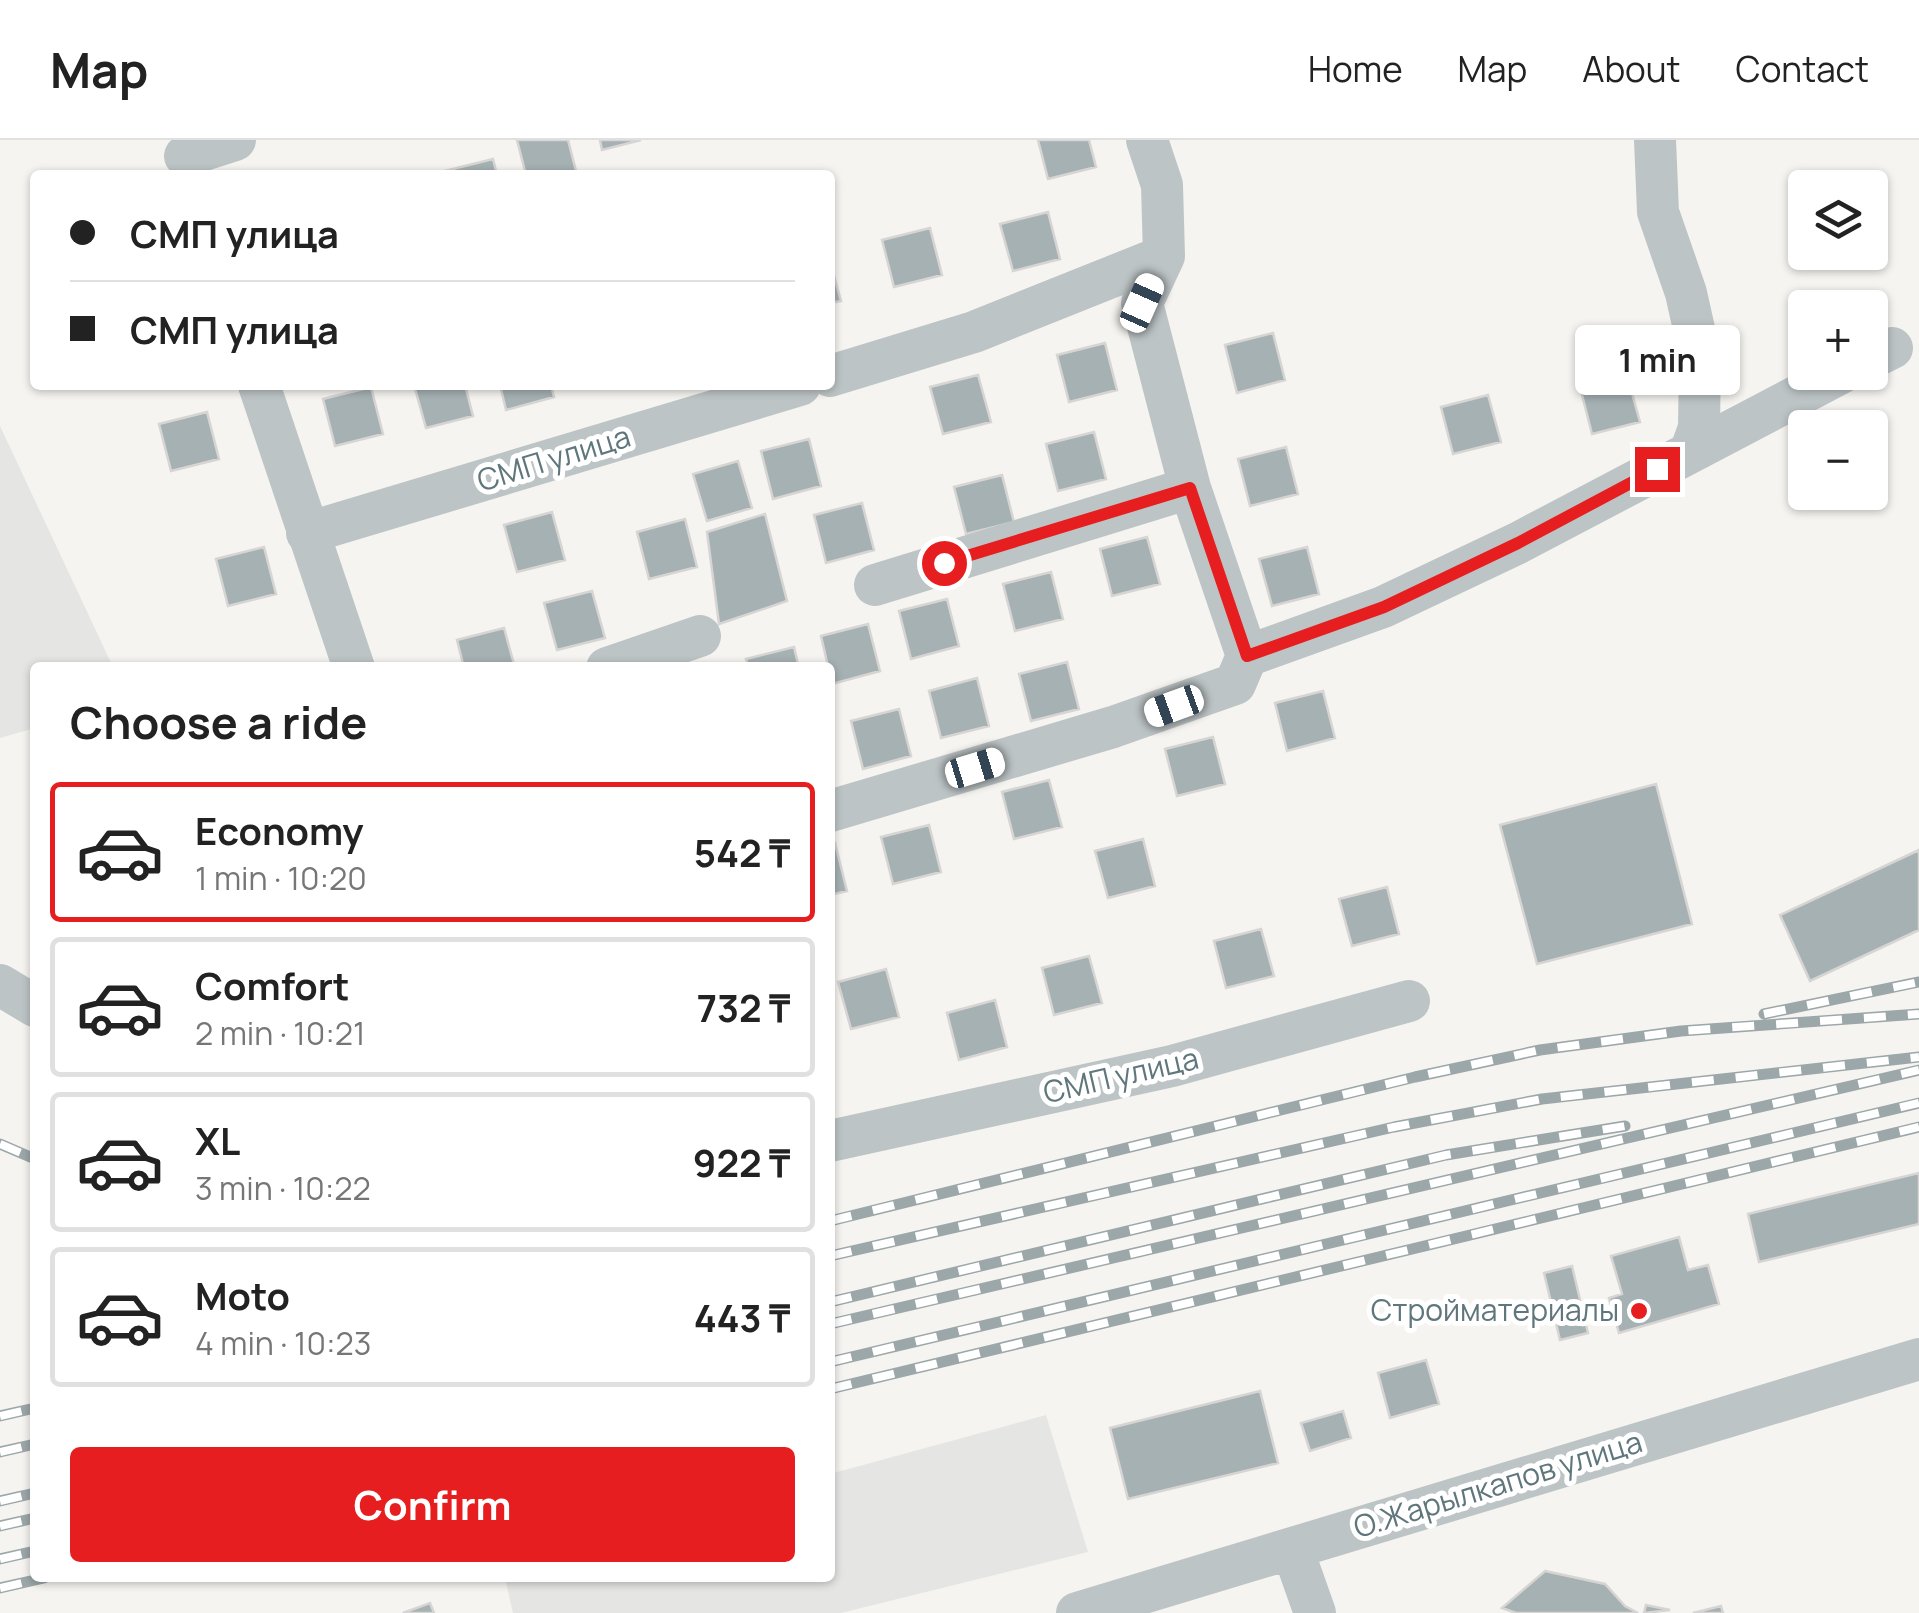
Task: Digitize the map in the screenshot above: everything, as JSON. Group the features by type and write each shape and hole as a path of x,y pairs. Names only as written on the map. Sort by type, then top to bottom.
{"street":[{"path":"181,157 235,140"},
{"path":"835,809 1113,727 1235,684 1247,656 1190,488 1142,303 1164,256 1162,185 1146,140"},
{"path":"1655,140 1658,212 1686,293 1700,356 1699,428 1691,450"},
{"path":"835,374 974,332 1164,256"},
{"path":"261,390 352,662"},
{"name":"СМП улица","path":"306,534 783,390"},
{"path":"1247,656 1384,607 1518,543 1809,390"},
{"path":"874,585 1190,488"},
{"path":"624,662 700,636"},
{"path":"0,985 30,1003"},
{"name":"СМП улица","path":"835,1139 1172,1066 1410,1001"},
{"name":"О.Жарылкапов улица","path":"1077,1613 1919,1358"},
{"path":"1292,1548 1315,1613"}],"shaded area":[{"path":"0,426 111,662 30,662 30,729 0,738"},
{"path":"1046,1415 1088,1552 841,1613 513,1613 506,1582 835,1582 835,1473"}],"building":[{"path":"517,140 568,140 576,170 525,170"},
{"path":"600,140 641,140 602,150"},
{"path":"1038,140 1089,140 1096,167 1048,179"},
{"path":"493,159 496,170 449,170"},
{"path":"1048,212 1060,259 1013,271 1000,224"},
{"path":"930,228 942,275 894,287 882,240"},
{"path":"835,279 841,301 835,302"},
{"path":"1273,333 1285,380 1237,393 1225,345"},
{"path":"1105,343 1117,390 1069,402 1057,355"},
{"path":"978,375 991,422 943,434 930,387"},
{"path":"1627,375 1640,422 1592,434 1580,387"},
{"path":"372,390 383,434 335,446 323,399"},
{"path":"415,390 466,390 473,416 426,428"},
{"path":"501,390 552,390 554,397 506,410"},
{"path":"1488,395 1501,442 1453,454 1441,407"},
{"path":"207,412 219,459 171,471 159,424"},
{"path":"1094,432 1106,479 1058,491 1046,444"},
{"path":"809,439 821,486 773,499 761,451"},
{"path":"1286,447 1298,494 1250,506 1238,459"},
{"path":"738,461 752,508 707,521 693,474"},
{"path":"1002,475 1014,522 966,534 954,487"},
{"path":"862,503 874,550 826,563 814,515"},
{"path":"552,512 565,560 517,572 504,525"},
{"path":"765,514 787,601 719,624 707,532"},
{"path":"685,519 697,567 649,579 637,532"},
{"path":"1147,537 1160,584 1112,596 1100,549"},
{"path":"264,547 276,594 228,606 216,559"},
{"path":"1307,547 1319,594 1272,606 1259,559"},
{"path":"1051,572 1063,619 1015,631 1003,584"},
{"path":"592,591 605,638 557,650 544,603"},
{"path":"947,599 959,646 911,659 899,611"},
{"path":"868,624 880,671 835,683 835,662 827,662 821,636"},
{"path":"504,628 513,662 462,662 457,640"},
{"path":"794,647 798,662 747,662 746,659"},
{"path":"1067,662 1079,709 1031,721 1019,674"},
{"path":"977,678 989,726 941,738 929,691"},
{"path":"1323,691 1335,738 1287,751 1275,703"},
{"path":"899,709 911,756 863,769 851,721"},
{"path":"1213,737 1225,784 1177,796 1165,749"},
{"path":"1049,780 1062,827 1014,839 1002,792"},
{"path":"1656,784 1692,924 1537,964 1500,825"},
{"path":"929,825 941,872 893,884 881,837"},
{"path":"1143,839 1155,886 1108,898 1095,851"},
{"path":"835,843 847,891 835,894"},
{"path":"1919,850 1919,930 1810,981 1780,915"},
{"path":"1387,887 1399,934 1352,946 1339,899"},
{"path":"1261,929 1274,976 1226,988 1214,941"},
{"path":"1089,956 1102,1003 1054,1015 1042,968"},
{"path":"886,969 899,1017 851,1029 838,982"},
{"path":"995,1000 1007,1047 959,1060 947,1013"},
{"path":"1919,1173 1919,1224 1759,1262 1748,1214"},
{"path":"1679,1237 1688,1270 1708,1265 1719,1304 1619,1333 1609,1298 1622,1294 1611,1256"},
{"path":"1572,1266 1588,1333 1560,1340 1544,1273"},
{"path":"1426,1360 1439,1404 1390,1418 1378,1373"},
{"path":"1260,1391 1278,1463 1128,1499 1110,1428"},
{"path":"1343,1411 1351,1438 1310,1451 1301,1423"},
{"path":"1545,1571 1605,1584 1625,1606 1638,1613 1516,1613 1502,1608"},
{"path":"430,1603 434,1613 403,1613"},
{"path":"1646,1605 1670,1610 1644,1613"},
{"path":"1721,1606 1723,1613 1693,1613"}],"railway":[{"path":"1764,1014 1919,982"},
{"path":"835,1220 1415,1077 1540,1050 1681,1031 1919,1014"},
{"path":"835,1255 1394,1127 1542,1099 1919,1057"},
{"path":"835,1323 1919,1070"},
{"path":"835,1361 1919,1103"},
{"path":"835,1301 1446,1155 1625,1126"},
{"path":"835,1388 1919,1127"},
{"path":"0,1144 30,1157"},
{"path":"0,1416 30,1409"},
{"path":"0,1452 30,1445"},
{"path":"0,1501 30,1494"},
{"path":"0,1526 30,1519"},
{"path":"0,1559 30,1552"},
{"path":"0,1588 30,1581"}],"place":[{"name":"Стройматериалы","path":"1639,1311"}],"route":[{"path":"944,563 1190,488 1247,656 1384,607 1518,543 1657,469"}]}
